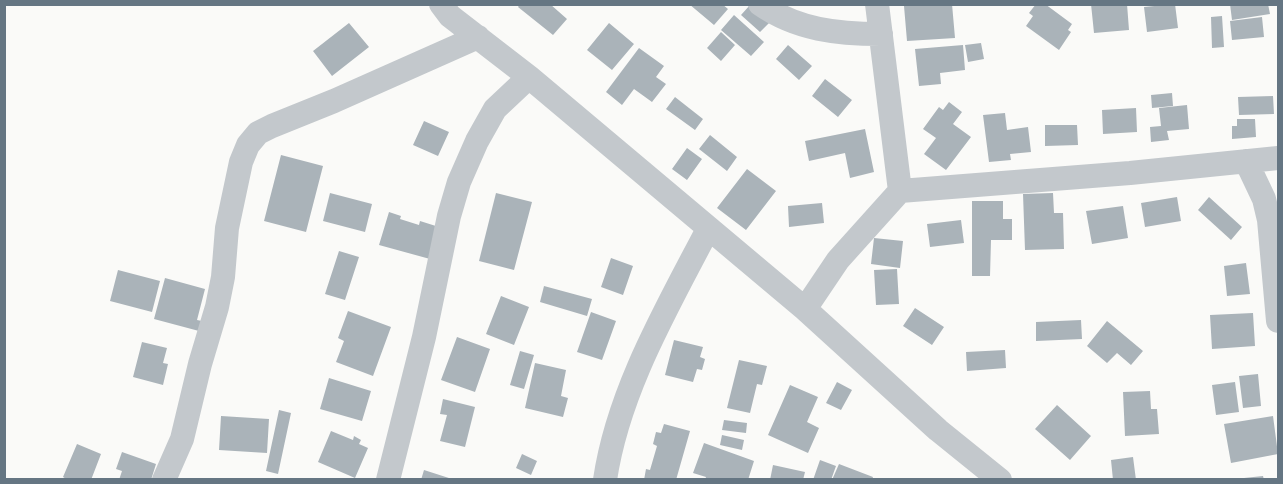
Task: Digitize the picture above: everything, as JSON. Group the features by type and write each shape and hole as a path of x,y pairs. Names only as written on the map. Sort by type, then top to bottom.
{"street":[{"path":"441,4 450,16 529,77 805,309 938,430 975,472 1000,480"},
{"path":"760,4 777,16 810,28 846,34 881,34"},
{"path":"877,4 900,191"},
{"path":"164,480 182,438 217,307 223,277 227,228 241,162 248,145 258,133 272,126 478,37"},
{"path":"388,480 423,337 448,216 459,182 477,141 495,109 529,77"},
{"path":"805,309 838,260 900,191 1278,158"},
{"path":"1246,161 1264,199 1269,220 1278,321"},
{"path":"605,480 609,452 643,353 708,229"}],"building":[{"path":"520,4 550,4 567,19 553,35 518,7"},
{"path":"689,4 722,4 728,9 714,25"},
{"path":"952,4 955,38 907,41 904,6"},
{"path":"1036,4 1045,4 1072,24 1068,30 1071,32 1059,50 1026,26 1033,16 1029,13"},
{"path":"1091,4 1127,4 1129,30 1094,33"},
{"path":"1175,4 1178,28 1147,32 1144,7"},
{"path":"1230,4 1268,4 1270,14 1232,20"},
{"path":"750,5 770,22 760,32 741,15"},
{"path":"734,15 764,42 751,56 721,30"},
{"path":"1222,16 1224,47 1212,48 1211,17"},
{"path":"1262,17 1264,37 1232,40 1230,21"},
{"path":"349,23 369,47 332,76 313,51"},
{"path":"609,23 634,44 612,70 587,50"},
{"path":"721,32 735,45 721,61 707,48"},
{"path":"981,43 984,59 968,62 965,45"},
{"path":"788,45 812,66 799,80 776,59"},
{"path":"963,45 965,70 940,73 941,84 919,86 915,49"},
{"path":"639,48 664,66 656,77 666,84 652,102 634,89 622,105 606,92"},
{"path":"825,79 852,100 838,117 812,96"},
{"path":"1172,93 1173,106 1152,108 1151,95"},
{"path":"1273,96 1274,114 1239,115 1238,97"},
{"path":"675,97 703,119 695,130 666,109"},
{"path":"949,102 962,112 953,124 971,137 946,170 924,154 936,138 923,129 939,107 943,110"},
{"path":"1187,105 1189,129 1167,131 1169,140 1151,142 1150,127 1161,126 1159,108"},
{"path":"1136,108 1137,132 1103,134 1102,110"},
{"path":"1005,113 1007,130 1028,127 1031,152 1010,154 1011,160 989,162 983,115"},
{"path":"1237,119 1255,119 1256,137 1232,139 1232,126 1237,126"},
{"path":"424,121 449,132 438,156 413,145"},
{"path":"1045,125 1077,125 1078,145 1045,146"},
{"path":"865,129 874,172 850,178 845,153 809,161 805,141"},
{"path":"710,135 737,157 727,171 699,149"},
{"path":"687,148 702,159 687,180 672,169"},
{"path":"281,155 323,166 306,232 264,221"},
{"path":"747,169 776,191 746,230 717,208"},
{"path":"330,193 372,204 365,232 323,221"},
{"path":"496,193 532,202 514,270 479,261"},
{"path":"1053,193 1054,213 1063,213 1064,249 1025,250 1023,194"},
{"path":"1177,197 1181,221 1145,227 1141,203"},
{"path":"1209,197 1242,227 1231,240 1198,210"},
{"path":"972,201 1003,201 1003,219 1012,219 1012,240 991,240 990,276 972,276"},
{"path":"822,203 824,223 789,227 788,206"},
{"path":"1123,206 1128,238 1092,244 1086,211"},
{"path":"389,212 401,216 400,219 419,225 420,221 439,227 430,259 379,245"},
{"path":"961,220 964,243 930,247 927,224"},
{"path":"874,238 903,241 900,268 871,264"},
{"path":"339,251 359,257 345,300 325,294"},
{"path":"611,258 633,266 623,295 601,287"},
{"path":"1246,263 1250,294 1227,296 1224,266"},
{"path":"897,269 899,304 876,305 874,270"},
{"path":"118,270 160,281 152,312 110,301"},
{"path":"165,278 205,289 197,320 202,321 199,331 154,319"},
{"path":"544,286 592,299 587,316 540,302"},
{"path":"501,296 529,307 514,345 486,334"},
{"path":"915,308 944,327 932,345 903,326"},
{"path":"348,311 391,327 373,376 336,362 344,341 338,338"},
{"path":"591,312 616,321 602,360 577,352"},
{"path":"1253,313 1255,346 1212,349 1210,315"},
{"path":"1081,320 1082,339 1036,341 1036,322"},
{"path":"1107,321 1143,351 1131,365 1117,353 1107,363 1087,346"},
{"path":"457,337 490,349 475,392 441,380"},
{"path":"674,340 703,347 700,357 705,359 702,370 697,369 693,382 665,375"},
{"path":"142,342 167,348 163,363 168,364 163,385 133,377"},
{"path":"1005,350 1006,368 967,371 966,352"},
{"path":"520,351 534,355 524,389 510,385"},
{"path":"739,360 767,366 762,385 757,384 750,413 727,408"},
{"path":"535,363 566,370 561,396 568,398 563,417 525,408"},
{"path":"1258,374 1261,406 1243,408 1239,376"},
{"path":"329,378 371,391 362,421 320,409"},
{"path":"837,382 852,390 841,410 826,403"},
{"path":"1235,382 1239,412 1216,415 1212,385"},
{"path":"790,385 818,397 807,422 819,428 808,453 768,435"},
{"path":"1150,391 1151,409 1157,409 1159,434 1125,436 1123,392"},
{"path":"443,399 475,407 465,447 440,441 447,415 440,414"},
{"path":"1057,405 1091,436 1070,460 1035,429"},
{"path":"279,410 291,413 278,474 266,471"},
{"path":"221,416 269,419 267,453 219,450"},
{"path":"1273,416 1278,454 1231,463 1224,424"},
{"path":"724,420 747,423 746,433 722,430"},
{"path":"664,424 690,431 676,480 644,480 646,469 650,470 657,446 653,444 656,432 661,433"},
{"path":"331,431 353,440 354,436 361,440 359,444 368,448 355,478 318,462"},
{"path":"722,435 744,440 742,450 720,445"},
{"path":"704,443 754,461 748,480 705,480 706,477 693,473"},
{"path":"77,444 101,454 91,480 68,480 63,477"},
{"path":"122,452 156,464 151,480 119,480 122,471 116,469"},
{"path":"522,454 537,461 531,475 516,468"},
{"path":"1133,457 1136,480 1113,480 1111,460"},
{"path":"820,460 836,466 831,480 813,480"},
{"path":"839,464 873,477 872,480 832,480"},
{"path":"773,465 805,472 803,480 770,480"},
{"path":"424,470 452,479 452,480 421,480"},
{"path":"1263,476 1264,480 1244,480 1244,478"}]}
